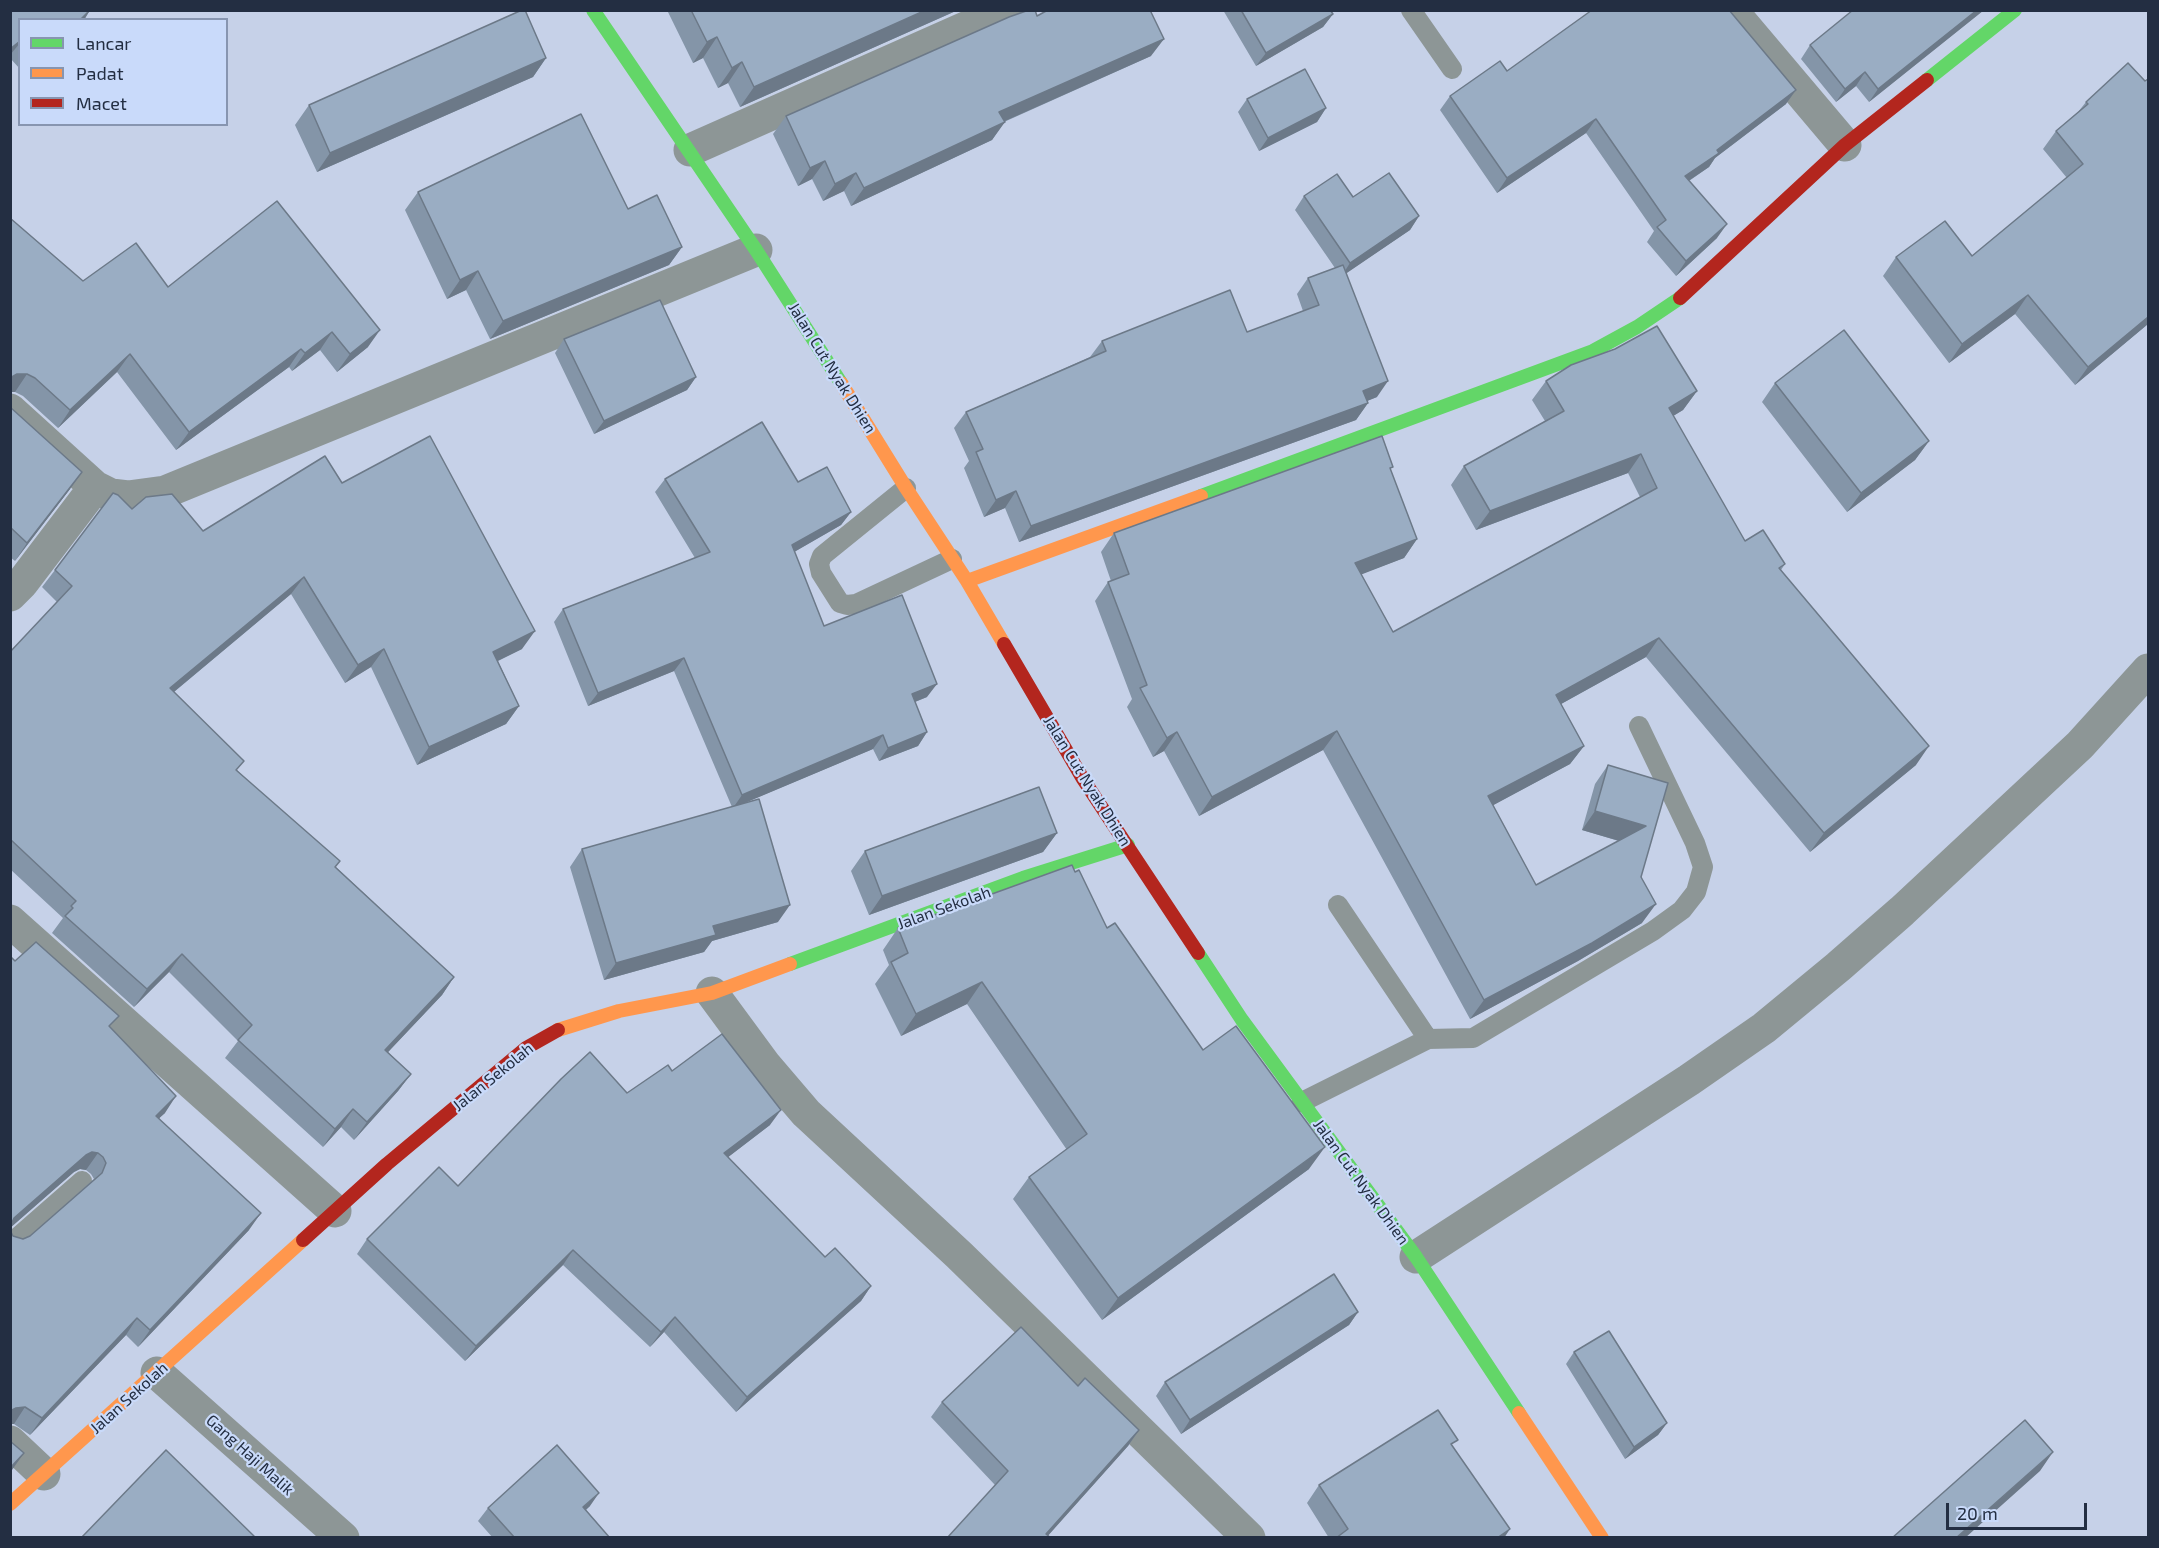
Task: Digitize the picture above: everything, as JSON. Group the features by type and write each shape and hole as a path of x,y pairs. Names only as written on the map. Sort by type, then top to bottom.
{"street":[{"name":"Jalan Cut Nyak Dhien","path":"593,10 756,250 967,581 1083,779 1242,1020 1416,1257 1602,1538"},
{"path":"690,150 990,17 1014,10"},
{"path":"1731,10 1845,145"},
{"path":"967,581 1593,351 1637,327 1675,302 1845,145 2015,10"},
{"path":"10,410 94,487 111,495 128,497 165,492 756,250"},
{"path":"10,595 94,487"},
{"path":"1416,1257 1689,1080 1764,1028 1838,967 1928,887 2080,745 2148,670"},
{"name":"Jalan Sekolah","path":"10,1504 387,1164 526,1048 560,1029 619,1011 712,993 1023,878 1128,845"},
{"path":"10,921 334,1211"},
{"path":"712,993 765,1065 806,1113 959,1255 1249,1538"},
{"name":"Gang Haji Malik","path":"157,1373 343,1538"},
{"path":"10,1442 44,1474"}],"lane":[{"path":"1411,10 1452,69"},
{"path":"906,488 822,556 819,564 821,573 840,603 856,604 952,559"},
{"path":"1302,1102 1428,1039 1473,1038 1653,932 1683,910 1696,892 1703,867 1695,843 1639,726"},
{"path":"1338,905 1428,1039"},
{"path":"10,1244 82,1181"}],"building":[{"path":"10,10 90,10 82,18 18,18 18,43 10,49"},
{"path":"525,10 546,58 330,153 309,105"},
{"path":"691,10 926,10 754,87 742,62 732,68 717,37 707,42"},
{"path":"1029,10 1035,10 1037,16 1048,10 1150,10 1164,39 999,112 1005,122 864,188 856,173 835,184 825,161 810,168 786,116"},
{"path":"1241,10 1330,10 1333,14 1266,53"},
{"path":"1592,10 1729,10 1796,90 1717,150 1719,153 1685,176 1727,224 1686,261 1657,227 1666,220 1596,119 1507,178 1450,96 1500,61 1507,71"},
{"path":"1853,10 1977,10 1878,89 1865,72 1845,89 1810,45"},
{"path":"2128,63 2145,81 2148,79 2148,317 2088,367 2028,295 1962,344 1896,257 1945,221 1972,256 2083,164 2056,131 2088,104 2086,102"},
{"path":"1305,69 1326,108 1268,138 1247,99"},
{"path":"581,114 628,209 657,195 682,247 503,321 478,271 460,280 418,192"},
{"path":"1389,173 1419,216 1350,263 1304,196 1337,174 1353,197"},
{"path":"277,201 380,330 350,354 332,332 305,353 301,349 189,432 130,354 70,410 35,378 27,374 17,374 10,378 10,218 83,281 136,243 168,287"},
{"path":"1343,265 1388,381 1363,391 1368,403 1031,526 1016,491 996,500 976,452 983,449 966,412 1106,351 1102,341 1230,290 1247,332 1319,305 1308,278"},
{"path":"660,300 696,377 604,421 564,339"},
{"path":"1657,326 1697,391 1669,408 1745,541 1763,530 1785,564 1779,568 1929,746 1824,833 1659,638 1556,695 1584,746 1488,796 1536,885 1646,826 1595,811 1608,765 1668,783 1641,877 1656,904 1592,943 1484,1000 1337,731 1212,797 1177,732 1167,738 1140,688 1147,685 1108,582 1129,574 1114,533 1382,436 1393,467 1390,468 1417,539 1355,563 1393,632 1657,488 1641,454 1490,511 1464,466 1564,411 1546,381 1571,365 1615,349"},
{"path":"1844,330 1929,441 1861,493 1775,383"},
{"path":"10,407 82,472 27,543 10,527"},
{"path":"762,422 798,482 827,467 851,512 792,545 824,626 902,595 937,684 912,694 927,732 888,748 883,735 742,795 684,658 598,693 563,609 710,552 665,479"},
{"path":"430,436 535,631 493,652 519,706 429,747 384,649 358,665 304,577 170,688 244,761 236,770 340,861 335,867 454,977 385,1050 411,1074 367,1122 353,1109 335,1129 238,1040 252,1025 182,954 147,989 65,916 76,901 10,839 10,652 72,586 55,570 113,493 132,509 146,497 172,494 203,531 325,456 342,483"},
{"path":"1039,787 1057,833 882,896 865,851"},
{"path":"759,799 790,905 713,926 716,935 616,963 582,849"},
{"path":"1072,865 1075,872 1079,870 1107,928 1115,923 1203,1050 1236,1026 1325,1147 1118,1298 1029,1177 1087,1134 982,982 916,1014 891,962 908,953 898,928"},
{"path":"36,942 119,1016 109,1026 176,1096 156,1116 261,1213 150,1330 137,1318 42,1418 25,1407 10,1411 10,1230 13,1236 23,1239 30,1236 102,1173 106,1163 98,1153 92,1152 86,1155 14,1218 10,1227 10,956 15,961"},
{"path":"722,1034 781,1110 724,1153 825,1257 835,1248 871,1286 747,1397 675,1317 661,1332 573,1250 476,1346 367,1239 439,1167 458,1186 590,1052 627,1093 668,1065 672,1071"},
{"path":"1334,1274 1358,1312 1190,1420 1165,1382"},
{"path":"1021,1327 1078,1386 1085,1378 1139,1430 1046,1534 1051,1538 947,1538 1008,1471 942,1402"},
{"path":"1609,1331 1667,1423 1634,1447 1574,1352"},
{"path":"1438,1410 1458,1440 1451,1444 1510,1529 1497,1538 1336,1538 1348,1529 1319,1485"},
{"path":"2025,1420 2053,1452 1956,1538 1892,1538"},
{"path":"10,1441 24,1453 10,1468"},
{"path":"557,1445 599,1493 583,1507 610,1538 515,1538 488,1508"},
{"path":"166,1450 256,1538 81,1538"}],"traffic: fast":[{"path":"593,10 756,250 841,383"},
{"path":"1927,80 2015,10"},
{"path":"1201,496 1593,351 1637,327 1680,298"},
{"path":"790,964 1023,878 1128,845"},
{"path":"1198,953 1242,1020 1416,1257 1519,1413"}],"traffic: slow":[{"path":"841,383 967,581 1004,644"},
{"path":"967,581 1201,496"},
{"path":"558,1030 619,1011 712,993 790,964"},
{"path":"10,1504 303,1240"},
{"path":"1519,1413 1602,1538"}],"traffic: jam":[{"path":"1680,298 1845,145 1927,80"},
{"path":"1004,644 1083,779 1198,953"},
{"path":"303,1240 387,1164 526,1048 558,1030"}]}
